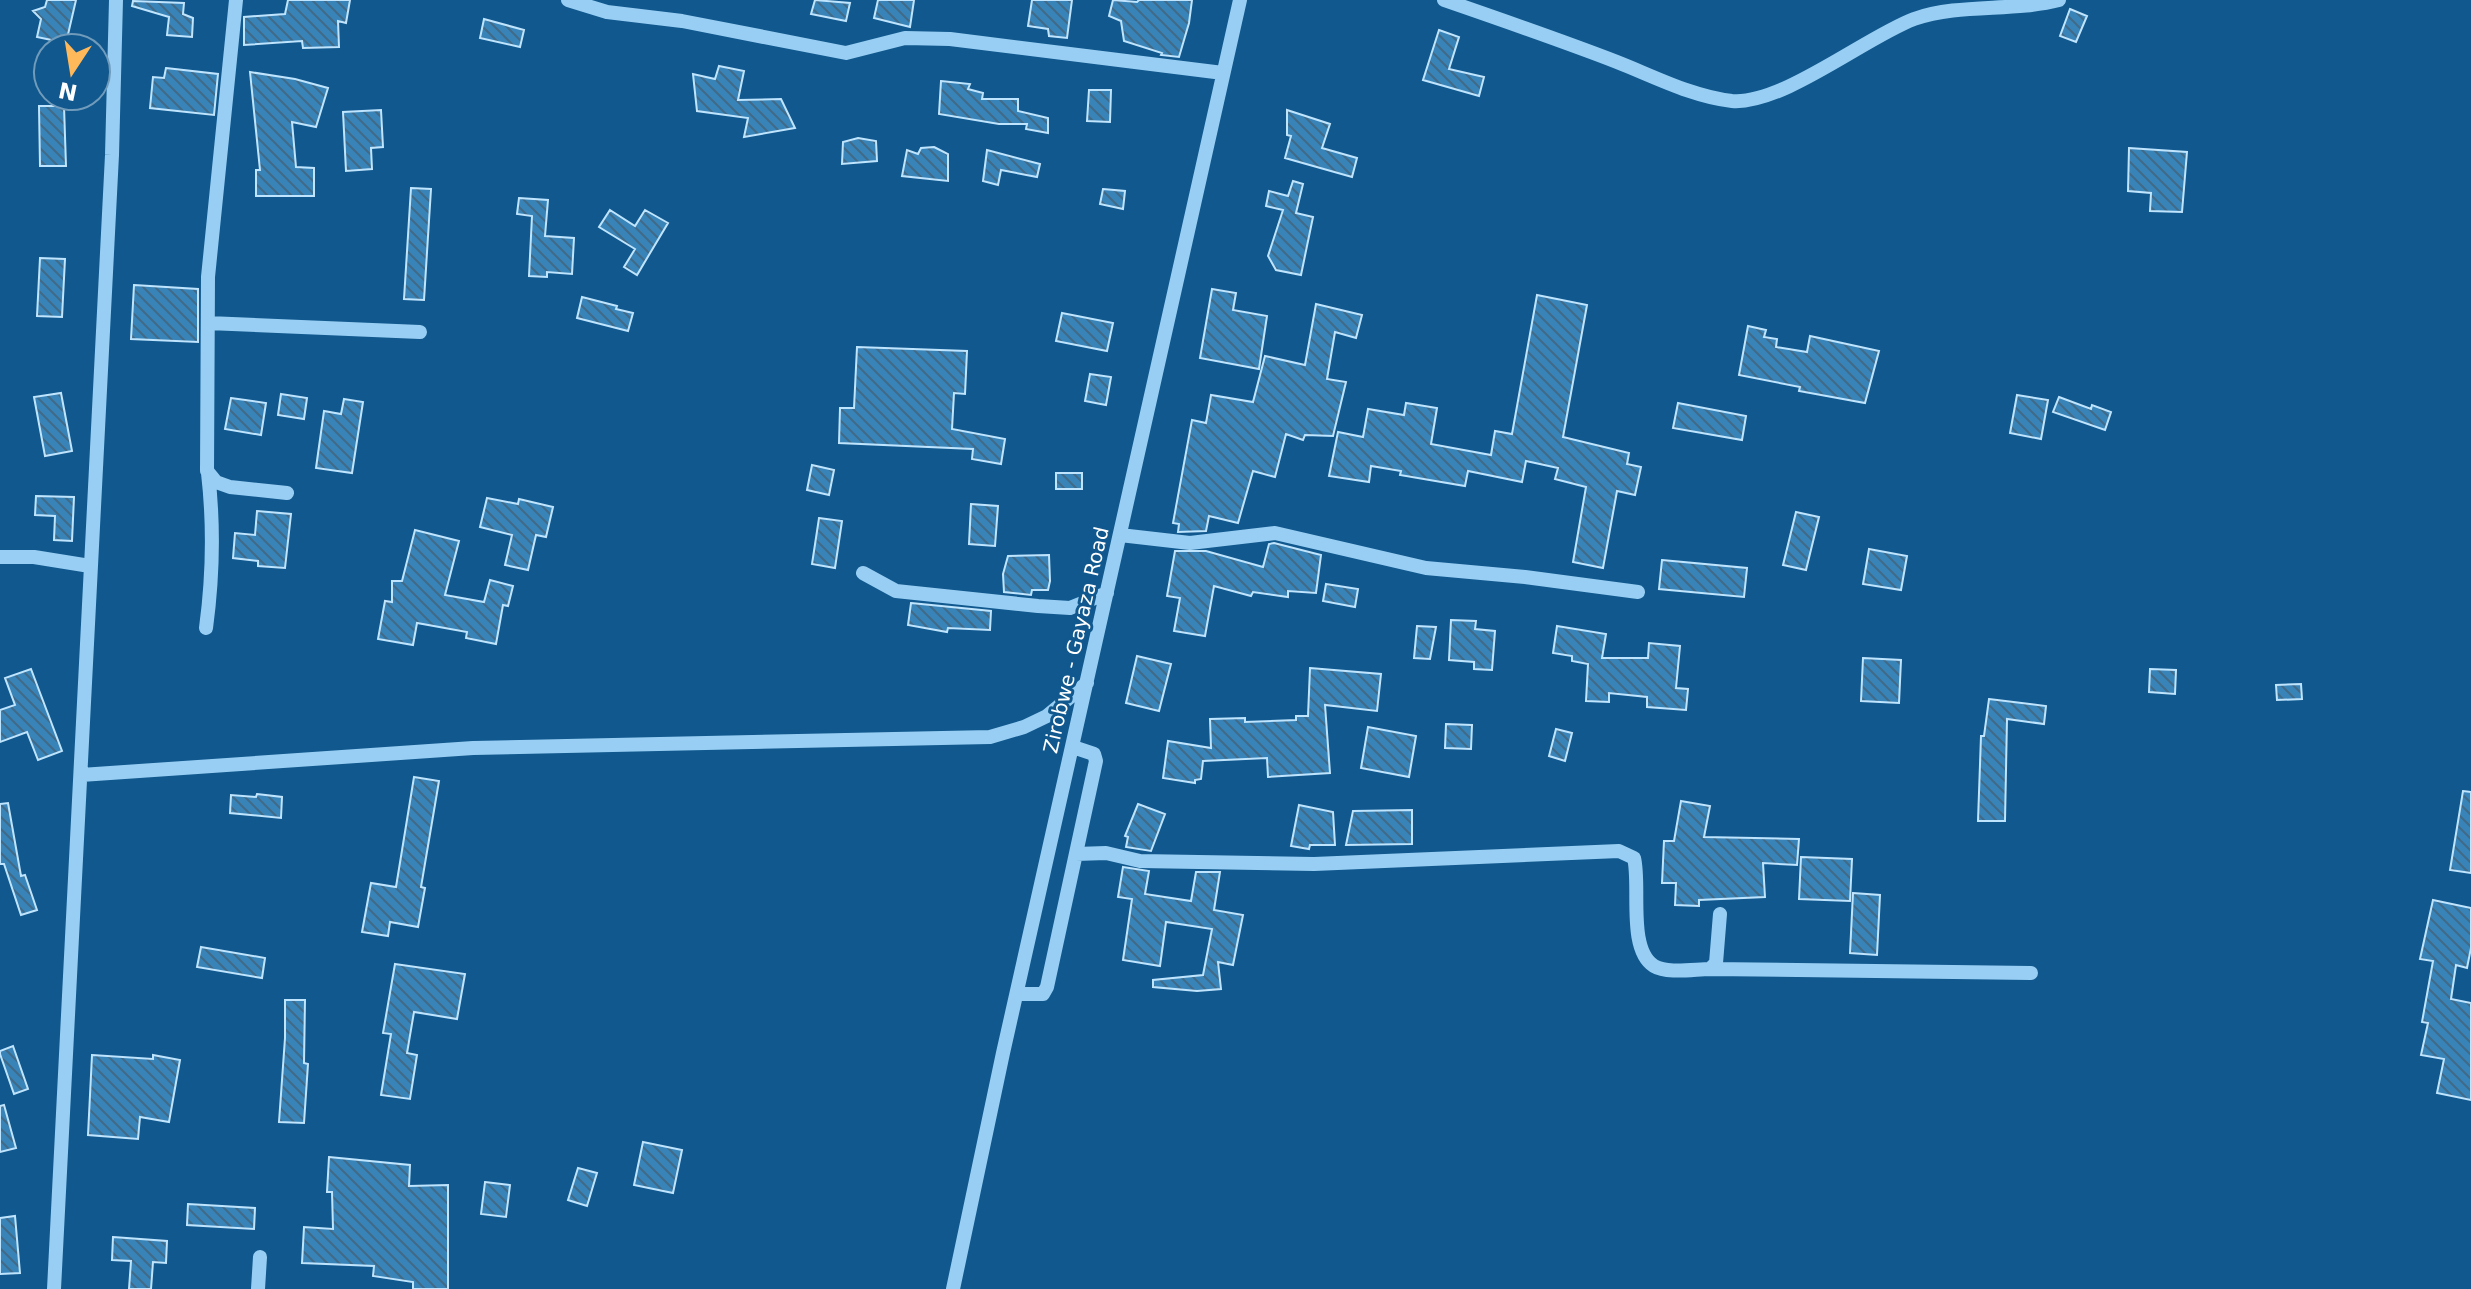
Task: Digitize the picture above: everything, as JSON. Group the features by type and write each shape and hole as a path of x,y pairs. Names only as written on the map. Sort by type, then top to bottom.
{"street":[{"path":"54,1289 112,155 116,0"},
{"path":"206,628 212,582 211,503 207,471 208,277 236,0"},
{"path":"568,0 607,12 682,21 846,53 905,38 950,39 1223,73"},
{"name":"Zirobwe - Gayaza Road","path":"953,1289 1240,0"},
{"path":"1444,0 1556,38 1704,95 1734,101 1762,97 1789,85 1854,52 1878,35 1917,18 1963,10 2036,6 2059,0"},
{"path":"208,323 420,332"},
{"path":"207,471 216,482 230,487 287,493"},
{"path":"1120,535 1190,543 1275,533 1426,568 1638,592"},
{"path":"0,557 34,557 90,566"},
{"path":"863,573 896,591 1038,606 1070,608 1107,593"},
{"path":"81,775 473,748 990,737 1047,716 1087,683"},
{"path":"1017,994 1043,994 1047,987 1096,761 1094,754 1073,747"},
{"path":"1076,854 1106,853 1140,861 1314,864 1619,851 1634,858 1638,872 1635,905 1642,952 1653,966 1664,969 2031,973"},
{"path":"1710,969 1716,963 1720,914"},
{"path":"258,1289 260,1257"}],"building":[{"path":"47,0 76,0 69,32 38,32 41,19 33,11 45,7"},
{"path":"288,0 350,0 346,23 338,21 339,47 303,48 302,41 244,45 244,17 285,14"},
{"path":"815,0 850,3 846,21 811,14"},
{"path":"878,0 914,0 910,27 874,18"},
{"path":"1032,0 1072,0 1067,38 1049,36 1048,29 1028,26"},
{"path":"1113,0 1192,0 1179,57 1161,55 1124,41 1121,21 1109,16"},
{"path":"133,1 184,3 183,14 193,18 192,37 167,35 169,17 132,6"},
{"path":"2070,9 2087,16 2076,42 2060,36"},
{"path":"484,19 524,30 520,47 480,38"},
{"path":"1439,30 1459,37 1449,69 1484,77 1479,96 1423,80"},
{"path":"719,66 744,71 738,100 781,99 795,128 744,137 748,118 697,111 693,74 715,79"},
{"path":"166,68 218,74 214,115 150,108 153,77 164,78"},
{"path":"250,72 328,88 316,127 292,122 296,167 314,168 314,196 256,196 256,170 260,170"},
{"path":"941,81 970,84 968,89 983,93 982,99 1018,99 1018,111 1048,118 1048,133 1026,129 1027,124 999,124 939,114"},
{"path":"1089,90 1111,90 1110,122 1087,121"},
{"path":"381,110 383,147 371,148 372,169 346,171 343,112"},
{"path":"1287,110 1330,124 1322,148 1357,158 1352,177 1285,158 1291,136 1287,135"},
{"path":"39,112 64,112 66,166 40,166"},
{"path":"858,138 876,141 877,161 842,164 843,142"},
{"path":"934,147 948,154 948,181 902,176 907,150 918,154 921,148"},
{"path":"2129,148 2187,152 2182,212 2150,211 2151,193 2128,191"},
{"path":"987,150 1040,164 1037,177 1001,170 998,185 983,181"},
{"path":"1293,181 1303,184 1296,213 1313,217 1301,275 1276,270 1268,256 1283,210 1266,206 1269,191 1288,196"},
{"path":"411,188 431,189 424,300 404,299"},
{"path":"1103,189 1125,191 1123,209 1100,204"},
{"path":"519,198 548,200 545,236 574,238 572,274 547,272 547,277 529,276 532,216 517,214"},
{"path":"610,210 635,226 645,210 668,223 637,275 624,267 635,249 599,227"},
{"path":"40,258 65,259 62,317 37,316"},
{"path":"134,285 198,289 198,342 131,339"},
{"path":"1212,289 1236,293 1233,310 1267,316 1259,369 1200,358"},
{"path":"1537,295 1587,305 1563,437 1629,453 1627,464 1641,467 1635,495 1617,491 1603,568 1573,562 1586,487 1555,479 1558,468 1526,461 1522,482 1468,471 1465,486 1400,475 1401,471 1371,466 1369,482 1329,476 1338,432 1363,437 1368,409 1404,415 1406,403 1437,408 1431,444 1491,455 1495,431 1512,434"},
{"path":"582,297 633,313 628,331 577,318"},
{"path":"1316,304 1362,315 1356,338 1335,332 1327,379 1346,382 1333,436 1305,435 1303,440 1286,434 1275,477 1253,471 1238,523 1209,516 1206,531 1178,532 1179,524 1173,523 1192,420 1206,423 1211,395 1253,402 1265,356 1305,365"},
{"path":"1062,313 1113,323 1107,351 1056,341"},
{"path":"1748,326 1766,330 1764,337 1777,339 1776,347 1807,352 1810,336 1879,351 1865,403 1799,391 1800,387 1739,375"},
{"path":"857,347 967,351 965,394 954,393 952,429 1005,439 1001,464 972,459 973,449 839,443 840,408 854,408"},
{"path":"1090,374 1111,377 1106,405 1085,401"},
{"path":"61,393 72,451 45,456 34,397"},
{"path":"281,394 307,398 304,419 278,415"},
{"path":"2017,395 2048,400 2041,439 2010,433"},
{"path":"2059,397 2091,409 2092,405 2111,412 2105,430 2053,412"},
{"path":"231,398 266,403 261,435 225,429"},
{"path":"344,399 363,402 352,473 316,468 324,411 341,414"},
{"path":"1678,403 1746,416 1742,440 1673,428"},
{"path":"812,465 834,470 829,495 807,490"},
{"path":"1056,473 1082,473 1082,489 1056,489"},
{"path":"36,496 74,497 72,541 54,540 55,516 35,515"},
{"path":"487,498 518,504 519,499 553,507 546,537 536,535 528,570 505,565 512,535 480,527"},
{"path":"971,504 998,506 995,546 969,544"},
{"path":"257,511 291,514 285,568 258,566 258,561 233,558 235,533 255,535"},
{"path":"1796,512 1819,517 1806,570 1783,565"},
{"path":"819,518 842,521 835,568 812,564"},
{"path":"415,530 459,541 445,595 484,602 490,580 513,586 508,606 503,605 496,644 466,638 467,632 417,623 413,645 378,639 385,601 392,602 392,581 402,581"},
{"path":"1269,544 1321,555 1316,593 1288,591 1288,597 1253,592 1251,596 1214,586 1205,636 1174,631 1180,598 1167,596 1175,551 1206,551 1263,567"},
{"path":"1869,549 1907,556 1901,590 1863,584"},
{"path":"1049,555 1048,590 1032,590 1031,595 1004,592 1003,574 1008,556"},
{"path":"1662,560 1747,568 1744,597 1659,589"},
{"path":"1326,584 1358,589 1355,607 1323,601"},
{"path":"911,603 991,611 990,630 948,628 947,632 908,625"},
{"path":"1451,620 1476,621 1475,629 1495,631 1492,670 1474,669 1474,662 1449,660"},
{"path":"1417,626 1436,627 1430,659 1414,658"},
{"path":"1557,626 1606,634 1602,658 1648,658 1649,643 1680,646 1676,688 1688,689 1686,710 1647,707 1647,697 1609,693 1609,702 1586,701 1588,664 1572,661 1572,656 1553,653"},
{"path":"1137,656 1171,664 1159,711 1126,703"},
{"path":"1863,658 1901,660 1899,703 1861,701"},
{"path":"1310,668 1381,674 1377,711 1325,705 1330,773 1268,777 1267,758 1203,761 1201,779 1195,780 1195,783 1163,778 1168,741 1211,748 1210,719 1245,718 1245,722 1296,720 1296,716 1308,716"},
{"path":"31,669 62,751 38,760 27,732 0,742 0,710 15,705 5,678"},
{"path":"2150,669 2176,670 2175,694 2149,692"},
{"path":"2301,684 2302,699 2277,700 2276,685"},
{"path":"1989,699 2046,706 2044,724 2007,719 2005,821 1978,821 1981,736 1984,736"},
{"path":"1446,724 1472,725 1471,749 1445,748"},
{"path":"1368,727 1416,736 1409,777 1361,768"},
{"path":"1556,729 1572,733 1565,761 1549,756"},
{"path":"414,777 439,781 421,887 425,888 418,927 390,922 388,936 362,932 371,883 396,887"},
{"path":"2463,791 2471,792 2471,873 2450,870"},
{"path":"257,794 282,797 281,818 230,813 231,795 256,797"},
{"path":"1681,801 1710,806 1704,837 1799,839 1797,865 1763,863 1765,897 1699,900 1699,906 1675,905 1676,883 1662,883 1664,841 1674,841"},
{"path":"8,803 21,876 25,875 37,910 21,915 4,864 0,864 0,804"},
{"path":"1138,804 1165,814 1151,851 1126,847 1128,837 1125,836"},
{"path":"1299,805 1333,812 1335,845 1310,845 1309,849 1291,846"},
{"path":"1412,810 1412,844 1346,845 1353,811"},
{"path":"1801,857 1852,859 1850,901 1799,899"},
{"path":"1123,867 1149,871 1145,894 1191,901 1196,872 1220,872 1214,910 1243,915 1233,965 1218,962 1221,989 1197,991 1153,987 1153,980 1203,975 1212,929 1166,922 1160,966 1123,960 1132,899 1118,897"},
{"path":"1853,893 1880,895 1877,955 1850,953"},
{"path":"2433,900 2471,908 2471,948 2467,968 2456,965 2451,999 2471,1003 2471,1100 2437,1093 2444,1059 2421,1055 2428,1023 2422,1022 2433,961 2420,959"},
{"path":"201,947 265,958 262,978 197,967"},
{"path":"395,964 465,974 457,1019 414,1012 407,1053 417,1055 410,1099 381,1095 391,1034 383,1033"},
{"path":"285,1000 305,1000 304,1063 308,1064 304,1123 279,1122"},
{"path":"13,1046 28,1089 14,1094 0,1054 0,1051"},
{"path":"92,1055 153,1059 153,1055 180,1060 169,1122 140,1117 138,1139 88,1135"},
{"path":"4,1105 16,1148 0,1152 0,1106"},
{"path":"643,1142 682,1150 673,1193 634,1185"},
{"path":"329,1157 410,1165 409,1186 448,1185 448,1289 413,1289 413,1282 373,1276 374,1266 302,1263 304,1227 333,1229 332,1192 327,1192"},
{"path":"578,1168 597,1173 587,1206 568,1200"},
{"path":"485,1182 510,1185 506,1217 481,1214"},
{"path":"188,1204 255,1208 254,1229 187,1225"},
{"path":"15,1216 20,1273 0,1274 0,1218"},
{"path":"113,1237 167,1241 166,1263 153,1262 151,1289 129,1289 131,1261 112,1260"}]}
